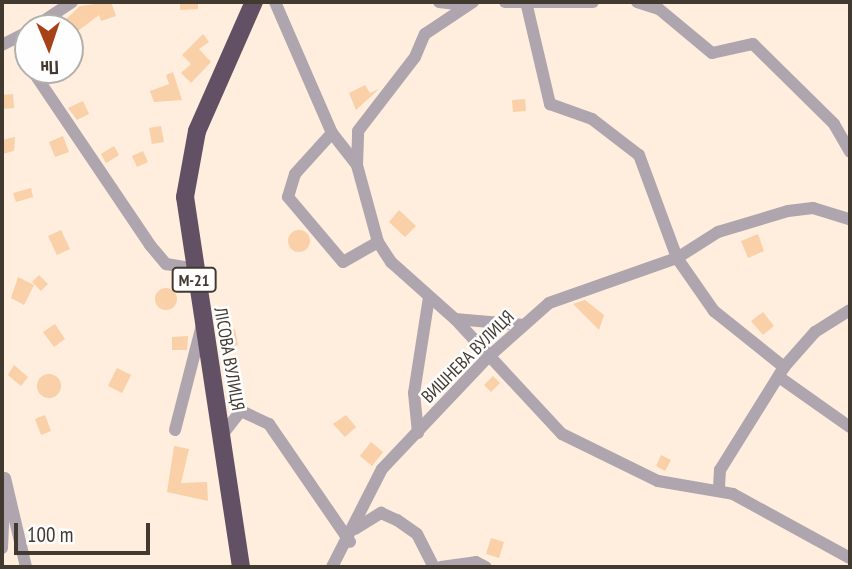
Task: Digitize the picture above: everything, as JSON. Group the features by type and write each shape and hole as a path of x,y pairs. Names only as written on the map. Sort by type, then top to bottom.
{"highway":[{"name":"ЛІСОВА ВУЛИЦЯ","path":"241,567 192,268 189,161 254,2"}],"street":[{"path":"54,14 72,2"},
{"path":"275,2 332,134 356,165"},
{"path":"439,2 469,3"},
{"path":"505,2 527,6 593,2"},
{"path":"637,2 659,9 712,53 753,44 774,71 834,124 850,152"},
{"path":"469,3 436,21 415,57 358,131 356,165 378,242 429,297 455,318 486,359 562,434 658,481 719,488 850,558"},
{"path":"527,6 550,104 592,119 639,155 677,257 715,311 782,372 850,427"},
{"path":"41,84 150,245 166,264 192,268"},
{"path":"332,134 295,174 290,207 343,262 378,242"},
{"name":"ВИШНЕВА ВУЛИЦЯ","path":"332,567 353,535 382,469 486,359 524,325 577,290 610,285 677,257 718,232 788,211 813,208 850,219"},
{"path":"418,433 414,393 429,297"},
{"path":"719,488 720,470 782,372 815,332 850,310"},
{"path":"455,318 524,325"},
{"path":"175,430 202,324"},
{"path":"221,436 241,411 269,424 353,535 381,513 417,534 434,567"},
{"path":"2,548 3,476"},
{"path":"3,476 26,567"},
{"path":"441,567 477,562 486,567"}],"building":[{"path":"111,2 116,16 101,21 99,15 84,26 84,14 72,14 80,6"},
{"path":"180,2 198,2 198,9 180,10"},
{"path":"203,34 209,42 199,49 211,62 191,83 181,73 191,64 182,55"},
{"path":"173,72 182,100 154,102 150,91 169,84 166,75"},
{"path":"365,85 370,93 379,89 356,110 349,93"},
{"path":"13,94 14,108 3,109 2,95"},
{"path":"525,99 526,111 513,112 512,100"},
{"path":"83,101 89,114 77,120 68,108"},
{"path":"161,126 164,142 152,144 149,128"},
{"path":"63,136 69,152 55,157 49,142"},
{"path":"15,137 14,151 2,154 2,140"},
{"path":"114,146 119,155 106,163 101,154"},
{"path":"143,151 148,162 137,167 132,156"},
{"path":"31,188 33,197 16,202 13,193"},
{"path":"399,210 416,226 405,237 389,222"},
{"path":"61,230 70,249 57,255 48,236"},
{"path":"299,230 307,233 310,241 307,249 299,252 291,249 288,241 291,233"},
{"path":"758,234 764,251 748,258 741,241"},
{"path":"39,275 48,284 41,291 32,282"},
{"path":"18,277 34,285 24,305 11,298"},
{"path":"166,288 174,291 177,299 174,307 166,310 158,307 155,299 158,291"},
{"path":"585,300 604,315 599,330 573,304"},
{"path":"763,312 774,326 763,335 751,321"},
{"path":"55,324 65,339 54,347 43,332"},
{"path":"235,329 238,345 224,347 221,331"},
{"path":"188,336 187,350 172,350 172,337"},
{"path":"14,365 28,377 21,386 8,375"},
{"path":"117,368 131,375 122,393 108,386"},
{"path":"49,374 58,377 61,386 58,395 49,398 40,395 37,386 40,377"},
{"path":"493,376 500,383 491,392 484,385"},
{"path":"45,415 51,431 41,435 35,419"},
{"path":"346,415 356,427 345,437 333,424"},
{"path":"371,442 383,452 372,466 360,456"},
{"path":"174,446 189,449 181,483 207,482 208,501 167,492"},
{"path":"661,455 671,460 665,471 656,466"},
{"path":"491,538 504,542 499,558 486,554"}]}
